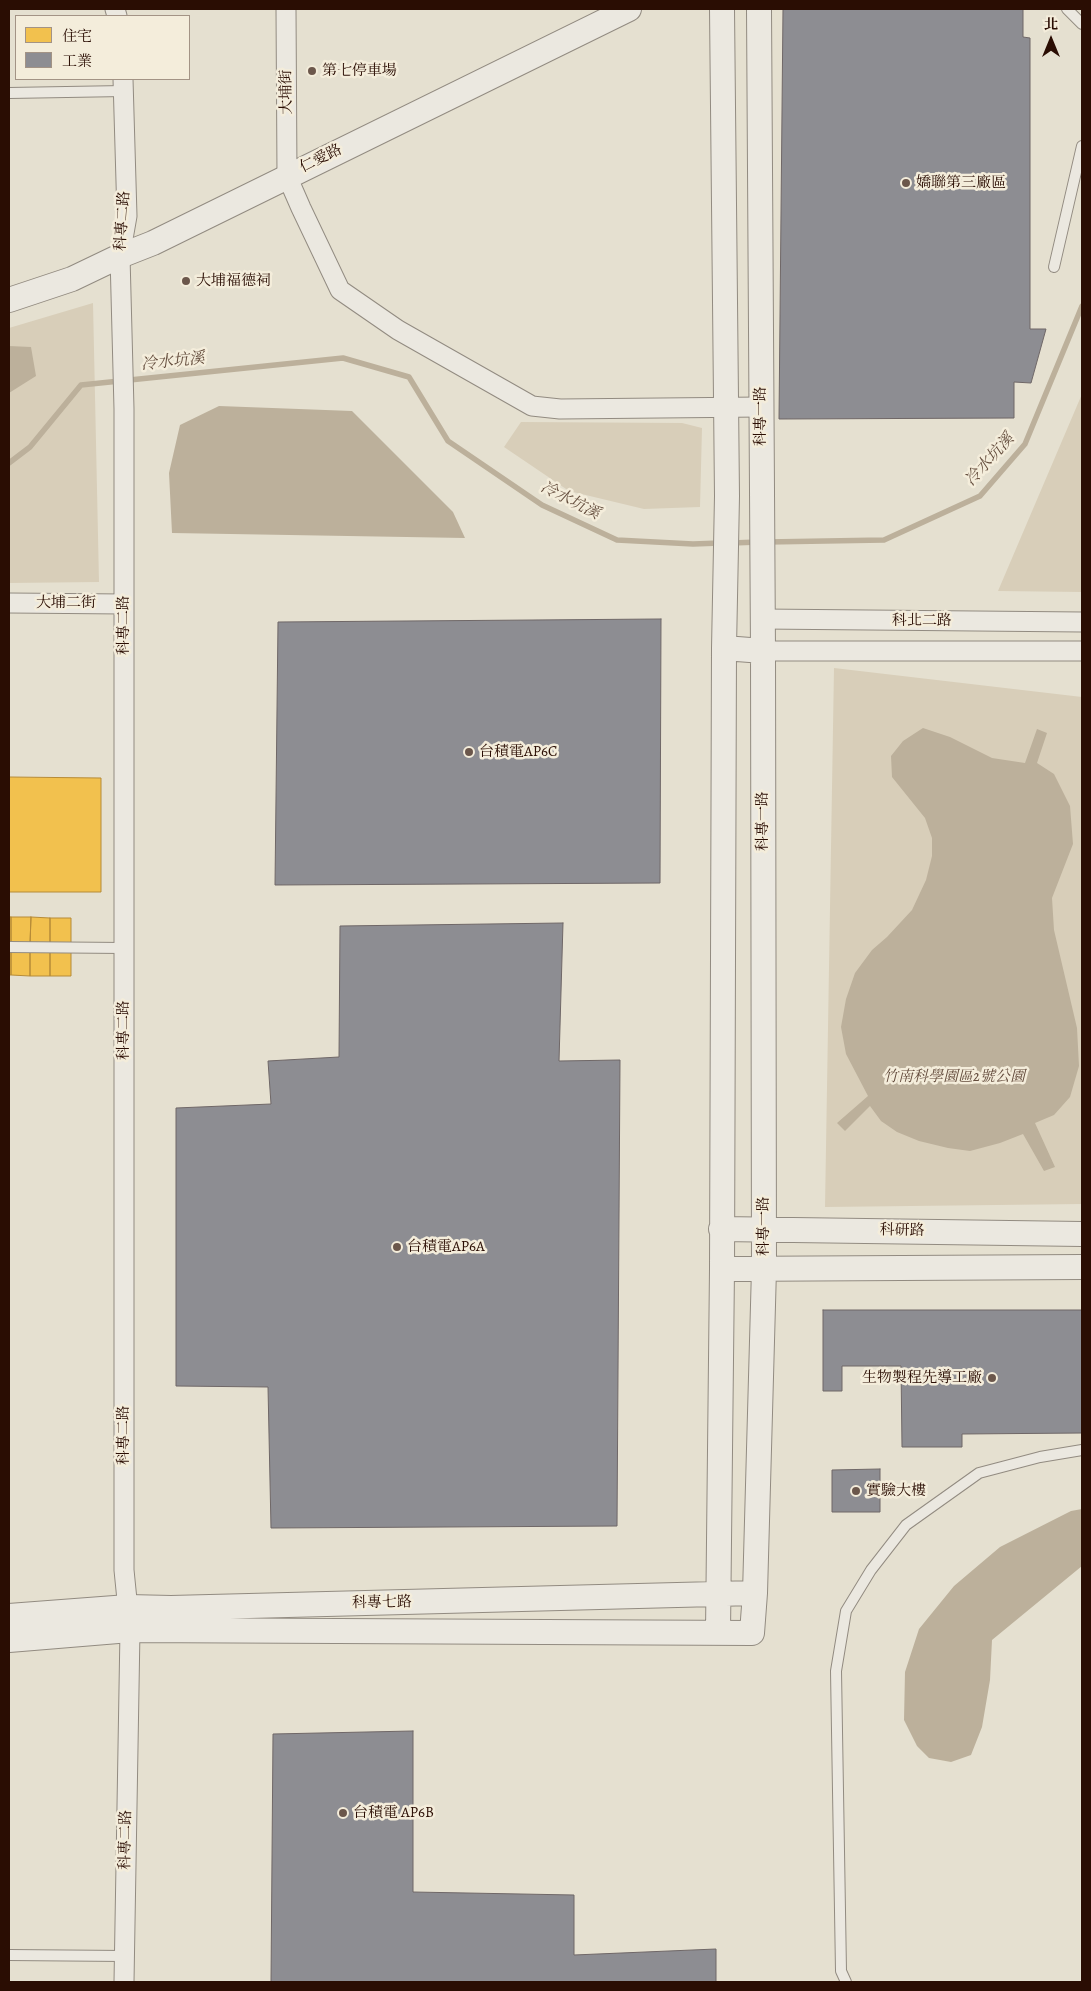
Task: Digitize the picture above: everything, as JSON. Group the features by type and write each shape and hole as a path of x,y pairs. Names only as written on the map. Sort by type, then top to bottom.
{"street":[{"name":"大埔街","path":"286,9 288,176"},
{"name":"仁愛路","path":"9,300 72,279 120,256 153,243 629,9"},
{"path":"718,1632 722,1269 724,618 727,496 722,9"},
{"name":"科專一路","path":"752,1633 764,1269 759,9"},
{"name":"科專二路","path":"123,85 127,216 120,256 124,409 124,1570 129,1619 124,1982"},
{"path":"288,176 340,290 398,330 532,406 560,410 761,407"},
{"name":"大埔二街","path":"9,603 124,604"},
{"path":"724,618 762,619"},
{"name":"科北二路","path":"762,619 1082,622"},
{"path":"724,648 763,651"},
{"name":"科北二路","path":"763,651 1082,651"},
{"name":"科研路","path":"721,1229 764,1228 1082,1234"},
{"path":"722,1269 1082,1267"},
{"name":"科專七路","path":"9,1640 129,1619 171,1608 754,1593"},
{"name":"科專七路","path":"9,1616 752,1633"}],"lane":[{"path":"1067,9 1082,24"},
{"path":"9,92 123,85"},
{"path":"1054,267 1082,146"},
{"path":"9,947 124,948"},
{"path":"846,1982 841,1971 836,1671 846,1611 871,1570 906,1525 979,1473 1040,1457 1082,1450"},
{"path":"9,1955 124,1956"}],"green space":[{"path":"93,303 99,582 9,583 9,328"},
{"path":"1082,394 1082,592 998,591"},
{"path":"521,422 682,423 702,428 700,507 644,509 569,491 504,447"},
{"name":"竹南科學園區2號公園","path":"834,668 1082,697 1082,1204 825,1207"}],"shaded area":[{"path":"9,346 31,347 36,376 9,393"},
{"path":"219,406 352,411 453,512 465,538 172,533 169,473 180,425"},
{"path":"923,728 950,737 992,758 1025,763 1037,729 1047,733 1037,763 1054,774 1070,806 1073,844 1052,898 1054,930 1077,1028 1079,1066 1070,1097 1054,1115 1035,1123 1055,1167 1044,1171 1023,1134 1000,1143 970,1151 919,1141 897,1132 881,1121 870,1106 845,1131 837,1123 868,1096 846,1054 841,1027 846,999 855,973 872,950 912,910 926,880 932,856 932,838 925,818 892,777 891,756 903,741"},
{"path":"1082,1509 1082,1566 992,1640 990,1680 982,1727 971,1755 951,1762 929,1758 917,1746 904,1720 905,1672 919,1629 954,1586 1000,1547 1071,1511"}],"building: 住宅":[{"path":"9,777 101,778 101,892 9,892"},
{"path":"9,917 11,917 11,944 9,944"},
{"path":"11,917 31,917 30,944 11,944"},
{"path":"31,917 50,918 50,944 30,944"},
{"path":"50,918 71,918 71,945 50,944"},
{"path":"9,949 11,949 11,975 9,975"},
{"path":"11,949 30,949 30,976 11,975"},
{"path":"30,949 50,949 50,976 30,976"},
{"path":"50,949 71,949 71,976 50,976"}],"building: 工業":[{"name":"嬌聯第三廠區","path":"783,9 1023,9 1023,37 1030,38 1030,329 1046,329 1031,383 1014,382 1014,418 779,419"},
{"name":"台積電AP6C","path":"661,619 660,883 275,885 278,622"},
{"name":"台積電AP6A","path":"563,923 559,1061 620,1060 617,1526 271,1528 268,1387 176,1386 176,1108 271,1104 268,1061 339,1057 340,926"},
{"name":"生物製程先導工廠","path":"823,1310 1082,1310 1082,1433 962,1434 962,1447 902,1447 901,1366 842,1366 842,1391 823,1391"},
{"name":"實驗大樓","path":"880,1469 880,1512 832,1512 832,1470"},
{"name":"台積電 AP6B","path":"413,1731 413,1892 574,1895 574,1955 716,1949 716,1982 271,1982 273,1734"}],"waterway":[{"name":"冷水坑溪","path":"767,542 884,540 980,496 1025,444 1082,306"},
{"name":"冷水坑溪","path":"9,463 30,447 81,385 343,358 409,377 448,441 542,505 617,540 693,544 720,543"},
{"name":"冷水坑溪","path":"732,543 758,542"}],"place":[{"name":"第七停車場","path":"312,71"},
{"name":"嬌聯第三廠區","path":"906,183"},
{"name":"大埔福德祠","path":"186,281"},
{"name":"台積電AP6C","path":"469,752"},
{"name":"台積電AP6A","path":"397,1247"},
{"name":"生物製程先導工廠","path":"992,1378"},
{"name":"實驗大樓","path":"856,1491"},
{"name":"台積電 AP6B","path":"343,1813"}]}
